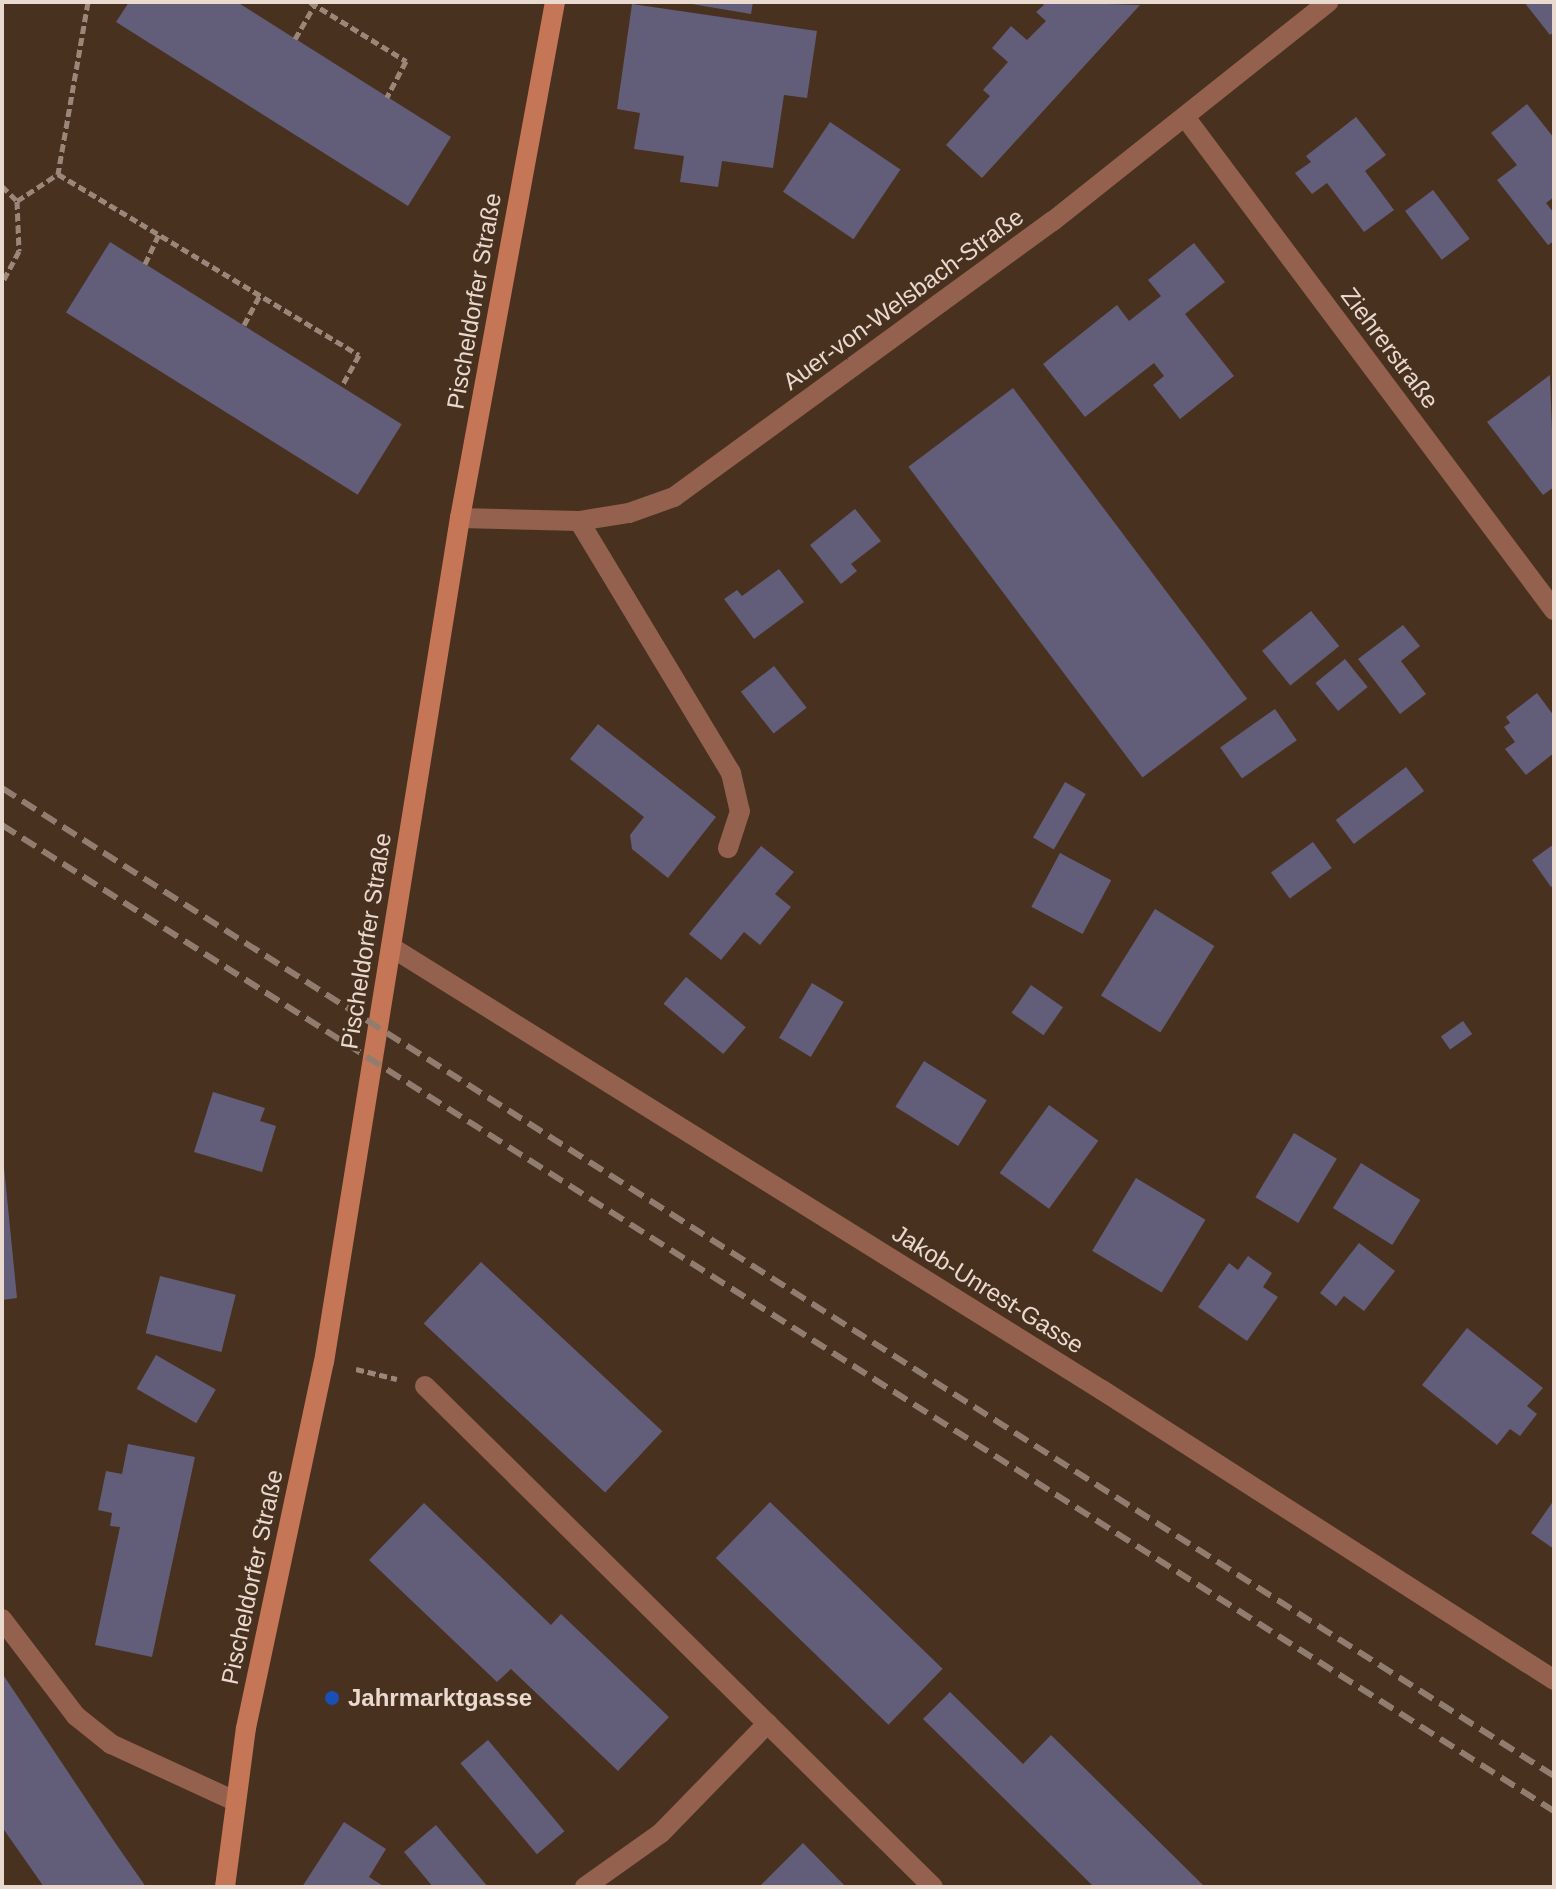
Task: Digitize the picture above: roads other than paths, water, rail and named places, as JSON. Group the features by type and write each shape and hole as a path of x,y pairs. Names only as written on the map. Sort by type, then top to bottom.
{"main road":[{"name":"Pischeldorfer Straße","path":"225,1887 235,1801 324,1362 460,518 555,2"}],"street":[{"name":"Auer-von-Welsbach-Straße","path":"460,518 579,521 629,513 674,497 1053,221 1328,2"},
{"name":"Ziehrerstraße","path":"1185,117 1554,610"},
{"path":"579,521 731,773 740,811 728,848"},
{"name":"Jakob-Unrest-Gasse","path":"391,947 1102,1390 1554,1680"},
{"path":"425,1386 933,1887"},
{"path":"2,1619 76,1716 111,1744 235,1801"},
{"path":"585,1887 661,1833 768,1723"}],"railway":[{"path":"2,788 1554,1776"},
{"path":"2,825 1554,1811"}],"place":[{"name":"Jahrmarktgasse","path":"332,1698"}]}
